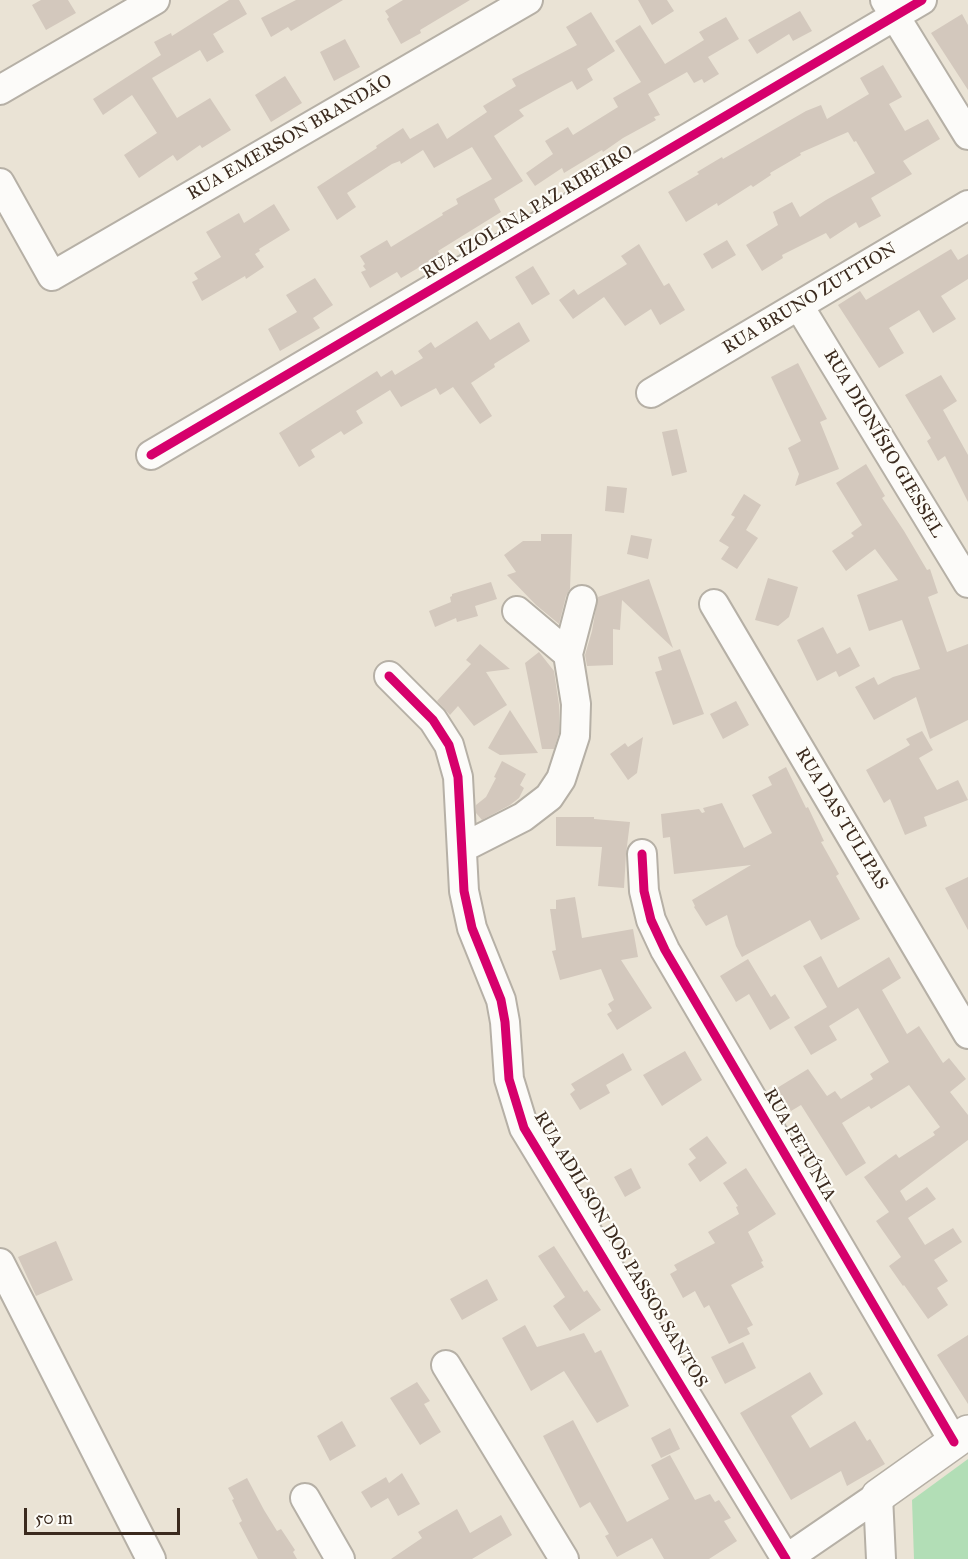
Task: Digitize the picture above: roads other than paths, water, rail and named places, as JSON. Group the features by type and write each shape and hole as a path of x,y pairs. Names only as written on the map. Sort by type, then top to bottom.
{"main road":[{"path":"878,1496 961,1437"}],"street":[{"path":"0,90 155,0"},
{"name":"RUA EMERSON BRANDÃO","path":"0,183 52,276 528,0"},
{"name":"RUA IZOLINA PAZ RIBEIRO","path":"151,455 890,8 922,0"},
{"path":"890,8 968,135"},
{"name":"RUA BRUNO ZUTTION","path":"651,393 968,205"},
{"name":"RUA DIONÍSIO GIESSEL","path":"799,306 968,583"},
{"path":"462,848 523,817 549,798 561,779 574,736 576,704 568,654 582,600"},
{"name":"RUA DAS TULIPAS","path":"714,604 968,1034"},
{"path":"517,611 568,654"},
{"name":"RUA ADILSON DOS PASSOS SANTOS","path":"389,676 433,720 449,745 458,777 464,891 472,928 501,1000 506,1022 509,1079 524,1128 786,1559"},
{"name":"RUA PETÚNIA","path":"642,854 644,891 651,920 665,950 961,1437"},
{"path":"0,1263 151,1559"},
{"path":"446,1365 564,1559"},
{"path":"786,1559 878,1496"},
{"path":"878,1496 881,1559"},
{"path":"305,1498 340,1559"}]}
